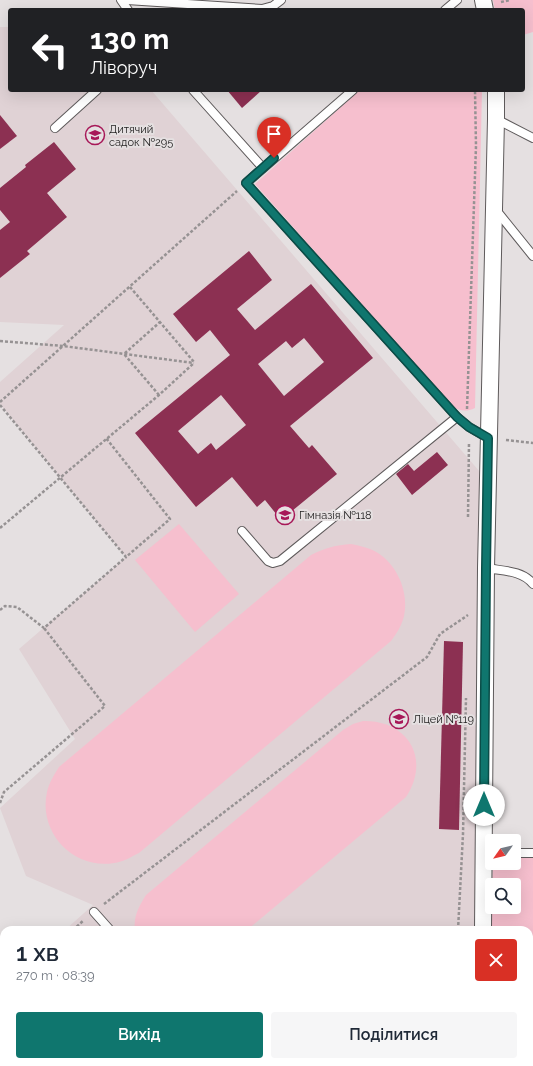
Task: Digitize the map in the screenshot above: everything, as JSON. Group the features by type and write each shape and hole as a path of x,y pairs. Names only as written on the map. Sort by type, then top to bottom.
{"street":[{"path":"488,834 486,568 496,92"},
{"path":"483,926 487,870"}],"lane":[{"path":"126,0 247,8"},
{"path":"266,8 273,6 281,0"},
{"path":"447,8 457,0"},
{"path":"55,128 95,92"},
{"path":"195,92 263,168"},
{"path":"351,92 246,183 457,417 469,427 488,438"},
{"path":"496,119 533,138"},
{"path":"494,208 533,256"},
{"path":"242,531 268,561 274,563 280,561 457,417"},
{"path":"486,568 520,573 533,584"},
{"path":"521,852 533,853"},
{"path":"94,912 106,926"}],"path":[{"path":"468,521 469,427 467,411 476,146 475,92"},
{"path":"126,557 0,404 246,183"},
{"path":"130,287 194,363"},
{"path":"124,354 160,322"},
{"path":"0,341 63,346 194,363"},
{"path":"124,354 159,394"},
{"path":"0,528 194,363"},
{"path":"44,628 170,519 106,438"},
{"path":"488,438 533,444"},
{"path":"0,610 5,606 17,607 44,628 105,706 4,792 0,803"},
{"path":"78,926 427,657 440,634 468,614 468,622"},
{"path":"458,926 463,834 466,692"}],"shaded area":[{"path":"493,0 533,0 533,32 525,34 525,8 495,8"},
{"name":"Гімназія №118","path":"0,27 8,27 8,92 153,92 480,472 476,895 474,926 69,926 93,905 26,876 0,808 75,739 19,649 126,557 0,404 0,382 64,325 0,322"},
{"path":"358,92 482,92 475,408 464,410 452,407 255,184"},
{"path":"179,524 239,594 195,632 135,560"},
{"path":"351,544 369,548 385,558 391,565 400,581 405,598 404,616 399,629 391,641 139,853 114,863 99,864 72,854 62,845 53,834 48,821 46,807 47,792 59,767 311,555 331,547"},
{"path":"363,721 379,722 392,727 403,735 411,744 415,756 416,769 413,783 406,797 252,926 135,926 137,912 146,895 343,730 353,724"},
{"path":"521,858 533,858 533,926 490,926 491,914 521,914 521,878 492,878 493,870 521,870"}],"building":[{"path":"229,92 260,92 242,108"},
{"path":"0,115 17,136 0,149"},
{"path":"54,142 76,169 47,193 67,217 27,251 30,254 0,278 0,230 10,222 0,210 0,188 26,167 25,165"},
{"path":"249,251 272,280 237,309 255,330 311,284 373,358 290,426 309,448 312,445 337,474 281,520 265,500 257,507 232,477 196,507 135,433 230,355 210,330 196,342 173,314","holes":["304,338 324,362 284,396 258,364 286,341 292,348","221,395 246,425 216,450 211,443 198,454 178,431"]},
{"path":"437,452 448,465 412,495 396,474 408,464 414,471"},
{"path":"444,641 463,642 459,830 439,829"}],"place":[{"name":"Дитячий садок №295","path":"95,135"},
{"name":"Гімназія №118","path":"285,515"},
{"name":"Ліцей №119","path":"399,719"}],"route":[{"path":"274,158 246,183 457,417 469,427 488,438 484,805"}]}
